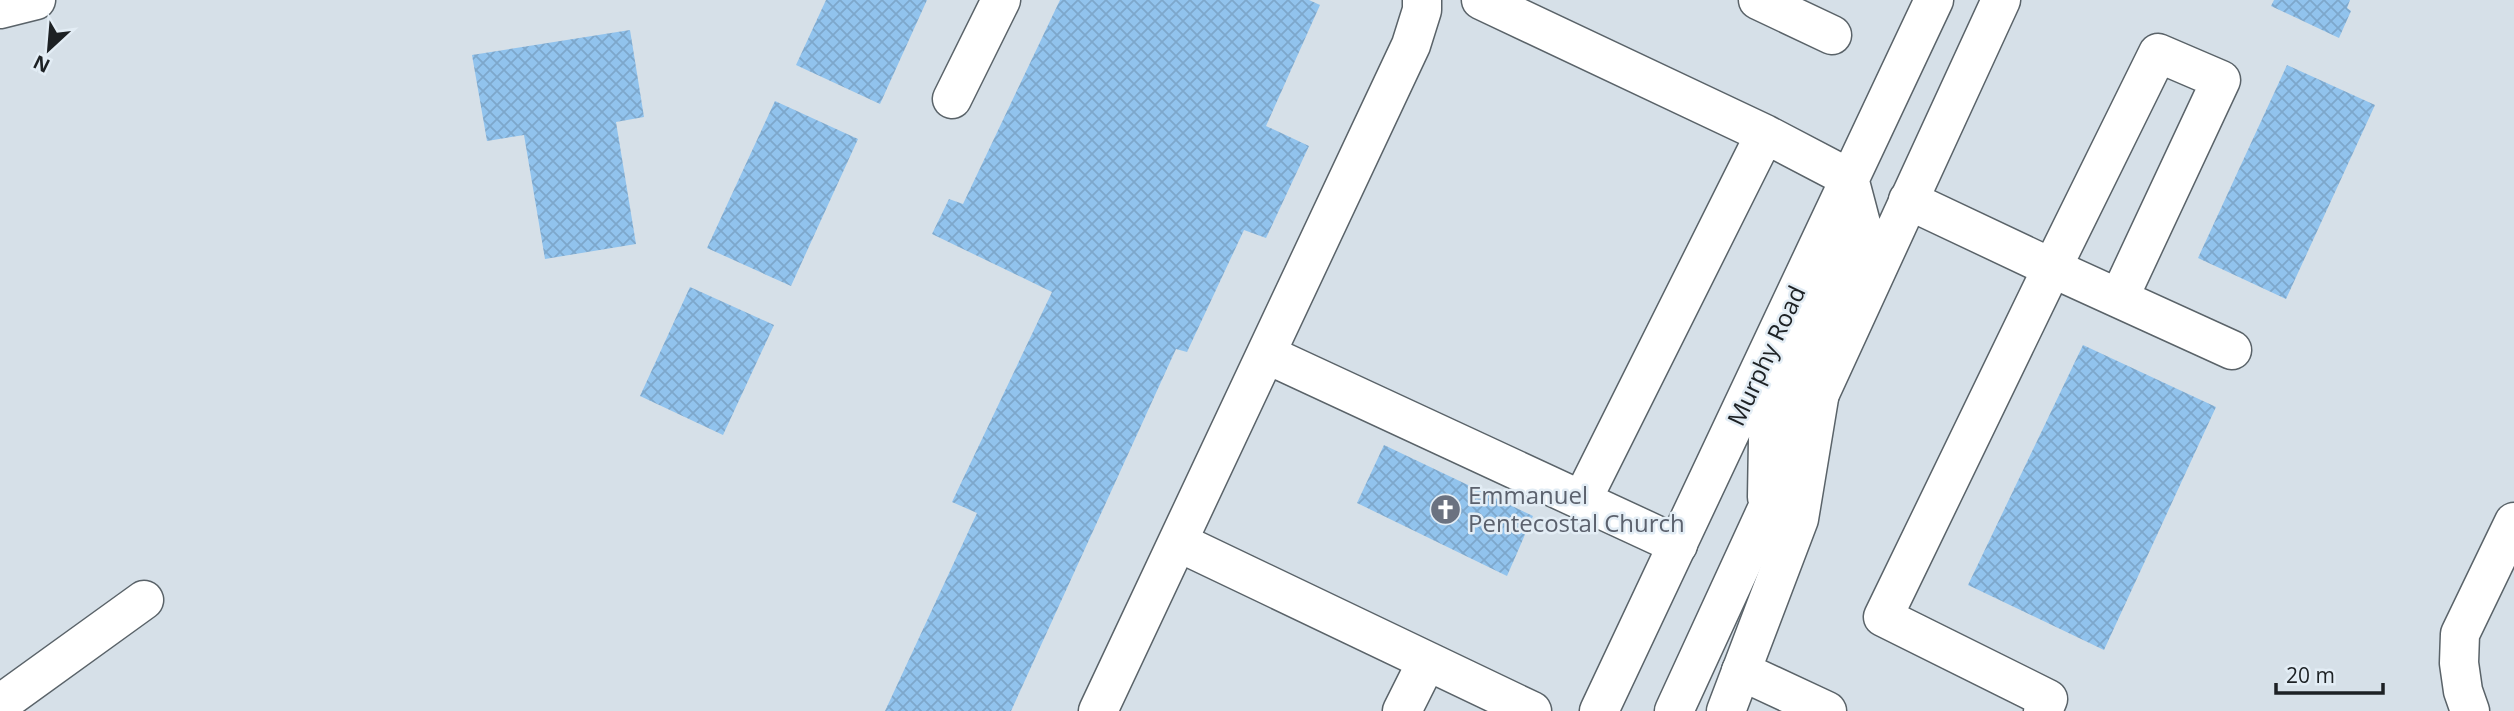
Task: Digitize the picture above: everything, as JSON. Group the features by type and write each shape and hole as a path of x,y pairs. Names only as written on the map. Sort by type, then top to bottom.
{"main road":[{"path":"0,9 36,0"},
{"path":"952,99 1000,0"},
{"path":"1098,711 1411,45 1422,10 1422,0"},
{"path":"1481,0 1550,16 1849,178 1863,231 1768,439 1767,513"},
{"path":"1758,0 1832,35"},
{"name":"Murphy Road","path":"1599,711 1934,0"},
{"path":"1674,711 2001,0"},
{"path":"2043,711 2048,699 1883,617 2158,53 2221,80 2119,298"},
{"path":"1582,500 1765,134"},
{"path":"1908,200 2232,350"},
{"path":"1266,354 1678,545"},
{"path":"1726,711 1799,519 1820,392"},
{"path":"2470,711 2463,691 2459,663 2460,634 2514,523"},
{"path":"1178,542 1531,711"},
{"path":"0,704 144,600"},
{"path":"1402,711 1427,661"},
{"path":"1741,671 1827,711"}],"building":[{"path":"826,0 927,0 880,104 796,65"},
{"path":"1060,0 1309,0 1320,5 1266,126 1309,146 1266,238 1244,230 1187,352 1176,349 1011,711 885,711 977,513 952,502 1052,292 932,234 949,199 963,204"},
{"path":"2274,0 2350,0 2347,8 2351,11 2339,38 2271,6"},
{"path":"630,30 644,117 616,122 636,244 545,259 524,135 487,141 472,55"},
{"path":"2287,65 2375,105 2286,299 2198,258"},
{"path":"775,101 858,139 791,286 707,248"},
{"path":"690,287 774,325 723,435 640,396"},
{"path":"2083,345 2216,407 2104,650 1968,585"},
{"name":"Emmanuel Pentecostal Church","path":"1384,445 1533,516 1507,576 1357,503"}],"place":[{"name":"Emmanuel Pentecostal Church","path":"1445,510"}]}
